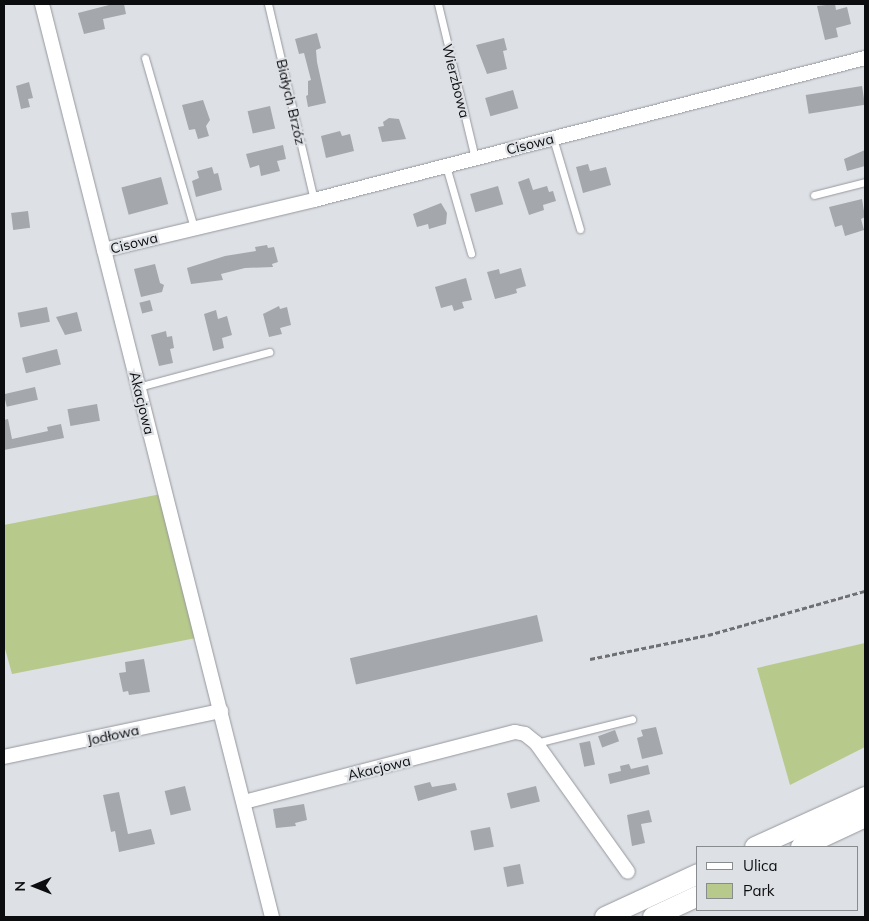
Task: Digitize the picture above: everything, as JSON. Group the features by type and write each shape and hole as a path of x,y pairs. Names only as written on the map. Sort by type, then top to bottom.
{"main road":[{"path":"757,846 865,797"},
{"path":"803,846 865,817"},
{"path":"604,917 696,875"},
{"path":"654,917 696,897"}],"street":[{"name":"Akacjowa","path":"42,4 272,917"},
{"name":"Cisowa","path":"104,250 314,200 865,58"},
{"name":"Jodłowa","path":"4,757 221,711"},
{"name":"Akacjowa","path":"244,802 514,732 525,734 536,743"},
{"path":"536,743 628,872"}],"lane":[{"name":"Białych Brzóz","path":"268,4 314,200"},
{"name":"Wierzbowa","path":"438,4 475,158"},
{"path":"145,58 194,228"},
{"path":"553,138 580,229"},
{"path":"446,165 471,253"},
{"path":"814,195 865,182"},
{"path":"138,387 269,352"},
{"path":"536,743 632,719"}],"path":[{"path":"590,659 708,634 865,591"}],"green space":[{"path":"161,494 196,638 12,674 4,645 4,525"},
{"path":"865,643 865,747 790,785 757,668"}],"building":[{"path":"113,4 124,4 126,14 103,19 105,29 84,34 78,13"},
{"path":"835,4 836,10 847,7 851,24 836,28 838,37 825,40 817,6"},
{"path":"317,33 321,48 316,50 317,62 326,103 308,107 306,96 308,95 308,81 311,80 304,53 299,54 295,39"},
{"path":"504,38 507,50 503,51 507,69 487,74 476,45"},
{"path":"29,82 33,98 28,99 30,107 21,109 16,86"},
{"path":"862,86 865,105 809,114 806,95"},
{"path":"513,90 518,108 490,116 485,98"},
{"path":"203,100 210,120 206,126 209,136 198,139 195,129 189,130 182,105"},
{"path":"270,106 275,128 253,134 248,111"},
{"path":"389,118 399,119 406,139 382,142 378,127 384,126 383,122"},
{"path":"340,131 342,136 350,134 354,151 326,158 321,136"},
{"path":"283,145 286,159 277,161 280,171 261,176 259,165 250,168 246,154"},
{"path":"865,150 865,166 847,171 844,159"},
{"path":"588,164 590,171 606,167 611,185 583,193 576,167"},
{"path":"212,167 214,174 218,173 222,190 196,197 192,181 199,178 197,171"},
{"path":"161,177 168,204 129,215 121,188"},
{"path":"529,178 533,190 547,186 549,192 553,191 556,201 543,205 544,210 529,215 518,182"},
{"path":"498,186 503,204 475,212 470,194"},
{"path":"862,199 865,217 861,219 864,230 845,236 842,225 835,227 829,207"},
{"path":"441,203 447,213 446,224 429,229 428,224 417,227 413,214"},
{"path":"28,211 30,228 13,230 11,213"},
{"path":"267,245 268,248 274,247 278,262 272,264 273,267 245,268 221,274 223,280 191,284 187,268 225,256 256,251 255,247"},
{"path":"155,264 160,283 164,285 162,292 141,297 134,269"},
{"path":"521,268 526,286 516,289 517,293 495,299 487,272 499,269 500,274"},
{"path":"466,278 472,300 462,302 464,308 454,311 452,305 441,308 435,287"},
{"path":"150,300 153,311 142,313 139,303"},
{"path":"279,306 280,309 287,307 291,325 280,328 282,334 269,337 263,314"},
{"path":"47,307 50,322 20,327 18,313"},
{"path":"216,310 218,319 227,316 232,335 222,338 224,348 213,351 204,314"},
{"path":"77,312 82,331 65,335 56,317"},
{"path":"166,331 167,337 172,336 174,348 170,349 173,363 159,366 151,335"},
{"path":"57,349 61,365 26,373 22,358"},
{"path":"35,387 38,400 7,407 4,394"},
{"path":"97,404 100,421 70,426 67,409"},
{"path":"8,419 12,439 48,431 47,427 61,424 64,438 4,450 4,420"},
{"path":"537,615 543,641 356,684 350,658"},
{"path":"144,659 150,692 129,695 128,691 123,692 119,673 126,672 125,662"},
{"path":"656,727 663,754 642,759 637,738 643,736 641,730"},
{"path":"615,730 619,741 602,747 598,736"},
{"path":"590,741 595,764 584,767 579,743"},
{"path":"629,764 631,769 648,765 650,774 610,784 608,774 621,771 620,766"},
{"path":"430,782 432,787 455,783 457,790 418,801 414,786"},
{"path":"185,786 191,810 171,815 165,791"},
{"path":"536,786 540,802 511,809 507,793"},
{"path":"119,792 128,834 151,829 155,844 119,852 115,831 111,832 103,795"},
{"path":"304,804 307,820 295,823 296,826 276,828 273,809"},
{"path":"649,810 652,822 641,824 645,843 632,846 627,815"},
{"path":"490,827 494,847 474,850 470,831"},
{"path":"520,864 524,884 507,887 503,867"}]}
